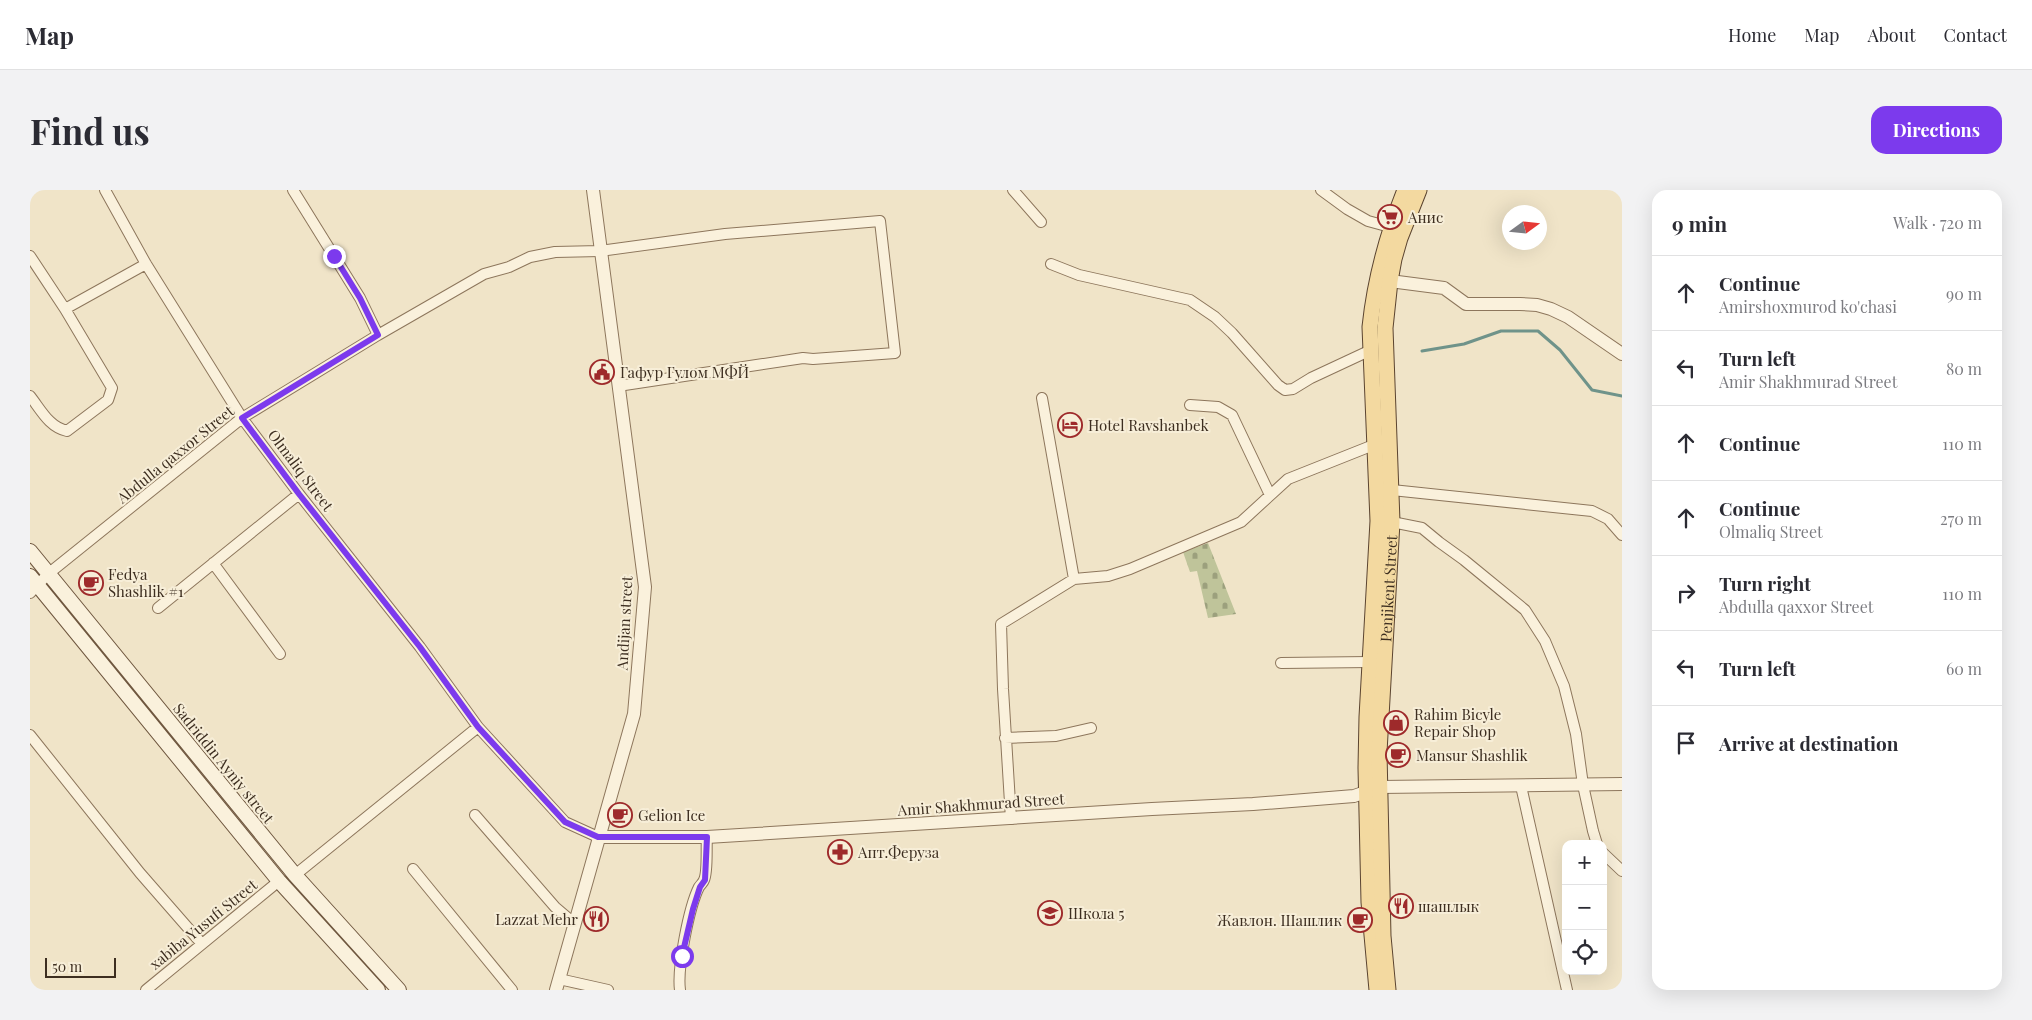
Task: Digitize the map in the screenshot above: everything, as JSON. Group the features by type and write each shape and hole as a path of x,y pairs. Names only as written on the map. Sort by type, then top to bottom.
{"main road":[{"name":"Penjikent Street","path":"1388,990 1373,790 1366,725 1378,521 1370,327 1372,302 1383,252 1390,227 1405,190"},
{"name":"Penjikent Street","path":"1377,990 1369,902 1373,790 1380,716 1392,522 1385,328 1390,281 1400,238 1419,190"},
{"name":"Sadriddin Ayniy street","path":"30,551 295,875 399,990"},
{"path":"32,585 279,881 378,990"}],"street":[{"name":"Olmaliq Street","path":"105,190 146,264 242,418 299,494 420,647 478,727 565,822 598,837"},
{"path":"293,190 360,298 378,335"},
{"name":"Andijan street","path":"557,984 634,714 645,587 593,190"},
{"path":"1013,190 1041,222"},
{"path":"1321,190 1368,221 1390,227"},
{"name":"Abdulla qaxxor Street","path":"48,574 242,418 378,335 484,274 509,267 530,257 555,252 600,251 725,234 880,221 895,353 813,359 803,358 618,386"},
{"path":"30,256 65,309 112,388 108,400 67,431 58,429 49,421 30,396"},
{"path":"65,309 146,264"},
{"path":"1052,264 1088,278 1190,300 1215,317 1232,333 1278,385 1285,390 1293,388 1371,350"},
{"path":"1390,281 1444,288 1466,304 1537,305 1551,309 1568,317 1622,354"},
{"path":"1042,398 1074,579"},
{"path":"1190,405 1218,407 1232,415 1270,495"},
{"path":"1011,818 1001,624 1074,579 1108,576 1130,569 1240,522 1288,479 1376,444"},
{"path":"1392,490 1592,511 1608,519 1622,535"},
{"path":"158,608 299,494"},
{"path":"1392,522 1422,528 1525,610 1545,641 1564,686 1576,734 1583,786 1596,840"},
{"path":"213,563 280,654"},
{"path":"32,585 48,574"},
{"path":"1281,663 1370,662"},
{"path":"295,875 478,727"},
{"path":"1006,738 1056,736 1091,728"},
{"path":"30,735 140,873 202,944"},
{"name":"Amir Shakhmurad Street","path":"598,837 707,837 1253,804 1354,796 1373,790 1622,784"},
{"path":"1521,786 1567,990"},
{"path":"475,815 555,907 575,924"},
{"path":"680,990 679,978 682,956 697,894 705,880 707,837"},
{"path":"1607,856 1622,871"},
{"path":"413,869 512,990"},
{"name":"xabiba Yusufi Street","path":"146,990 279,881"},
{"path":"557,984 608,990"}],"green space":[{"path":"1208,543 1236,614 1208,618 1197,571 1190,572 1183,552"}],"waterway":[{"path":"1422,351 1464,344 1501,331 1538,331 1560,350 1592,390 1622,396"}],"place":[{"name":"Анис","path":"1390,217"},
{"name":"Гафур Гулом МФЙ","path":"602,372"},
{"name":"Hotel Ravshanbek","path":"1070,425"},
{"name":"Fedya Shashlik #1","path":"91,583"},
{"name":"Rahim Bicyle Repair Shop","path":"1396,723"},
{"name":"Mansur Shashlik","path":"1398,755"},
{"name":"Gelion Ice","path":"620,815"},
{"name":"Апт.Феруза","path":"840,852"},
{"name":"шашлык","path":"1401,906"},
{"name":"Школа 5","path":"1050,913"},
{"name":"Lazzat Mehr","path":"596,919"},
{"name":"Жавлон. Шашлик","path":"1360,920"}],"route":[{"path":"334,256 360,298 378,335 242,418 299,494 420,647 478,727 565,822 598,837 707,837 705,880 700,887 693,909 682,956"}]}
